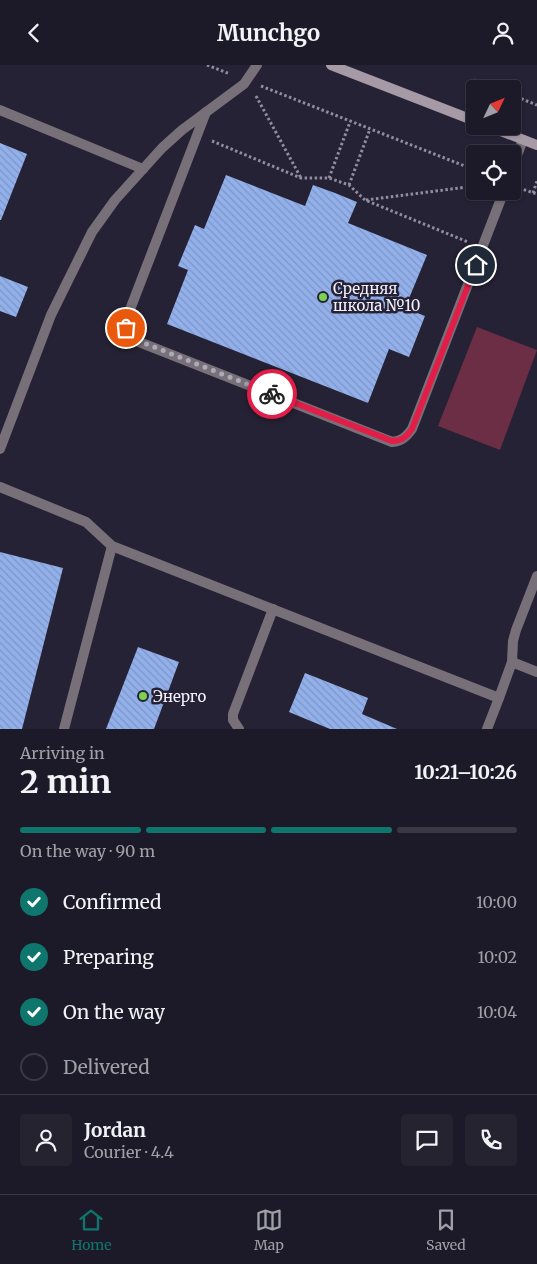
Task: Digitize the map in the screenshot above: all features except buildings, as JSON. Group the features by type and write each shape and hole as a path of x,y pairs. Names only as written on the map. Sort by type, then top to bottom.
{"street":[{"path":"0,449 51,315 75,265 98,224 115,200 162,148 182,130 247,81 257,65"},
{"path":"332,65 466,117"},
{"path":"0,110 143,169"},
{"path":"206,112 126,321 126,328 129,334 134,339 392,441 400,441 407,437 412,429 501,200"},
{"path":"510,135 537,145"},
{"path":"521,145 523,140"},
{"path":"0,487 86,522 112,546 499,698"},
{"path":"64,729 112,546"},
{"path":"487,729 512,663 513,641 516,630 537,576"},
{"path":"239,729 233,720 234,714 273,609"},
{"path":"512,663 537,672"}],"path":[{"path":"207,65 466,166"},
{"path":"247,81 302,178"},
{"path":"521,99 537,105"},
{"path":"329,178 350,122"},
{"path":"349,185 370,129"},
{"path":"198,136 302,178 329,178 349,185 365,200 483,247"},
{"path":"521,189 535,194 537,181"},
{"path":"365,200 466,187"}],"shaded area":[{"path":"477,327 537,350 500,450 438,426"}],"way so far":[{"path":"126,328 134,339 272,394"}],"place":[{"name":"Средняя школа №10","path":"323,297"},
{"name":"Энерго","path":"143,696"}],"route":[{"path":"272,394 392,441 400,441 407,437 412,429 476,265"}]}
